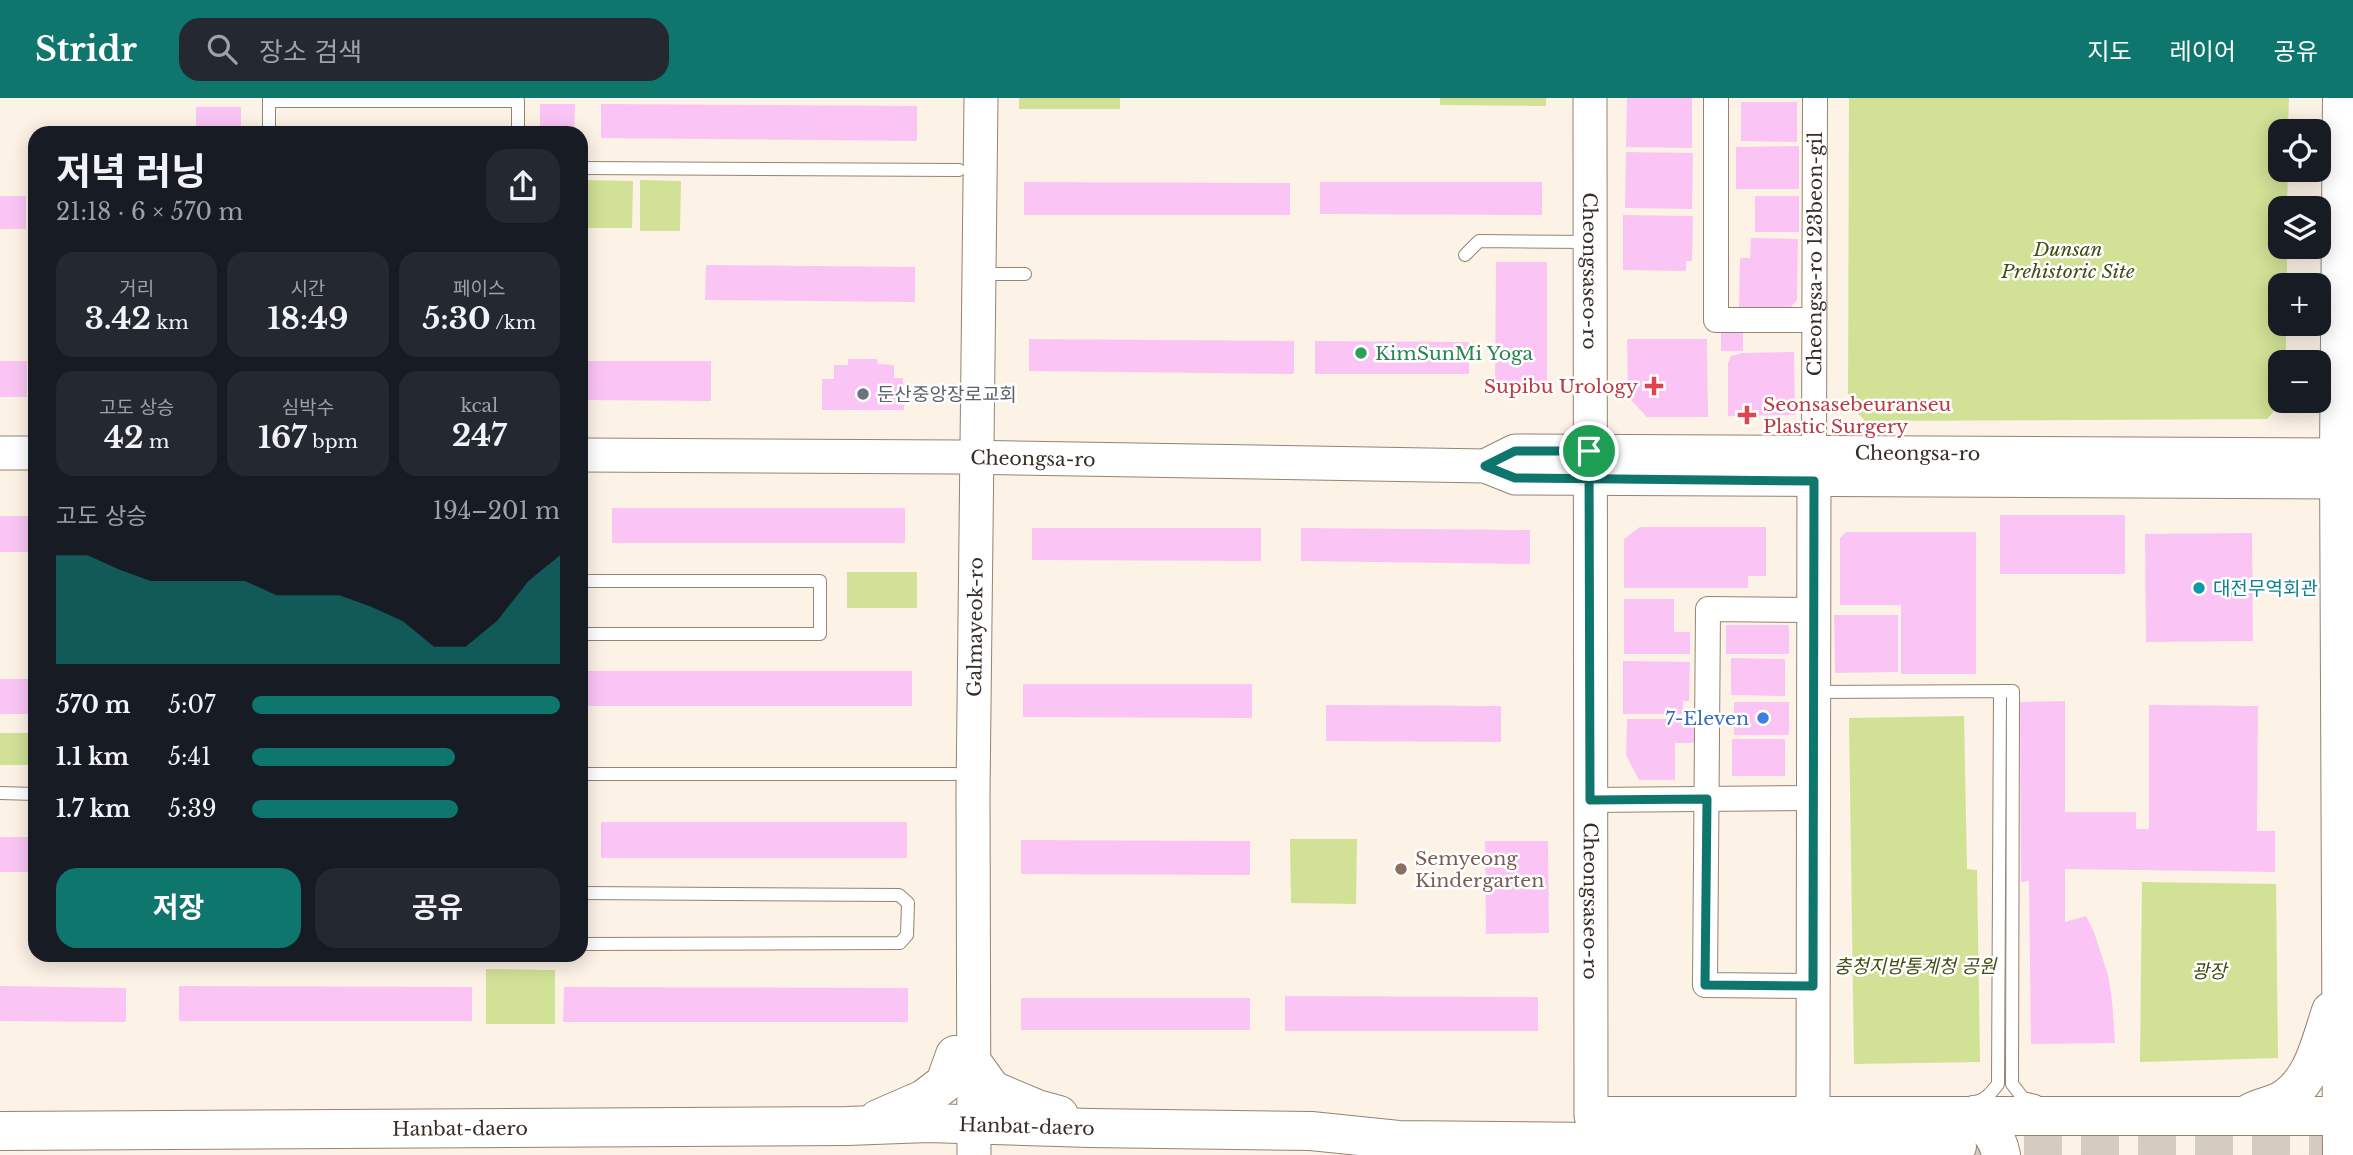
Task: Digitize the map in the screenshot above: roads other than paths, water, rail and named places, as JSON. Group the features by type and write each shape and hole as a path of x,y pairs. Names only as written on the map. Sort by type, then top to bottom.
{"main road":[{"path":"2342,98 2346,468 2341,981 2347,1116 2342,1155"},
{"path":"2245,1116 2260,1107 2278,1102 2296,1090 2314,1061 2341,981"},
{"path":"847,1126 882,1117 924,1099 945,1083 965,1060 992,1090 1001,1095 1037,1109 1066,1116 1090,1128"},
{"path":"1311,1131 1399,1117 1813,1115 1954,1126 1984,1124 1993,1132 2001,1155"},
{"path":"1954,1126 2074,1116 2347,1116"},
{"name":"Hanbat-daero","path":"53,1143 95,1131 847,1126 965,1140 1090,1128 1311,1131 1398,1140 1954,1126"},
{"path":"0,1131 53,1143"}],"street":[{"name":"Galmayeok-ro","path":"958,98 968,457 973,794 965,1140"},
{"name":"Galmayeok-ro","path":"965,1060 956,774 968,457 981,274 981,98"},
{"name":"Cheongsaseo-ro","path":"1590,98 1591,1116"},
{"path":"1716,98 1716,320 1814,320"},
{"name":"Cheongsa-ro 123beon-gil","path":"1814,466 1815,98"},
{"name":"Cheongsa-ro","path":"588,455 968,457 1485,466 1515,451 1589,465 2346,468"},
{"path":"0,453 28,453"},
{"path":"1813,1115 1814,466"},
{"path":"1813,986 1705,985 1708,609 1814,610"},
{"path":"1590,800 1813,798"}],"lane":[{"path":"269,126 269,100 518,102 519,126"},
{"path":"588,168 959,170"},
{"path":"1465,255 1479,241 1589,242"},
{"path":"981,274 1026,274"},
{"path":"588,581 820,582 820,634 588,634"},
{"path":"1954,1126 1959,1102 1978,1102 1991,1094 1998,1084 2000,691"},
{"path":"1814,692 2013,691 2012,1084 2023,1098 2056,1103 2074,1116"},
{"path":"588,774 956,774"},
{"path":"0,793 28,794"},
{"path":"588,893 899,895 908,903 908,934 900,943 588,944"}],"tunnel":[{"path":"1967,1146 2353,1147"}],"place":[{"name":"KimSunMi Yoga","path":"1361,353"},
{"name":"Supibu Urology","path":"1654,386"},
{"name":"둔산중앙장로교회","path":"863,394"},
{"name":"Seonsasebeuranseu Plastic Surgery","path":"1747,415"},
{"name":"대전무역회관","path":"2199,588"},
{"name":"7-Eleven","path":"1763,718"},
{"name":"Semyeong Kindergarten","path":"1401,869"}],"park label":[{"name":"Dunsan Prehistoric Site","path":"2068,260"},
{"name":"충청지방통계청 공원","path":"1915,966"},
{"name":"광장","path":"2209,971"}]}
